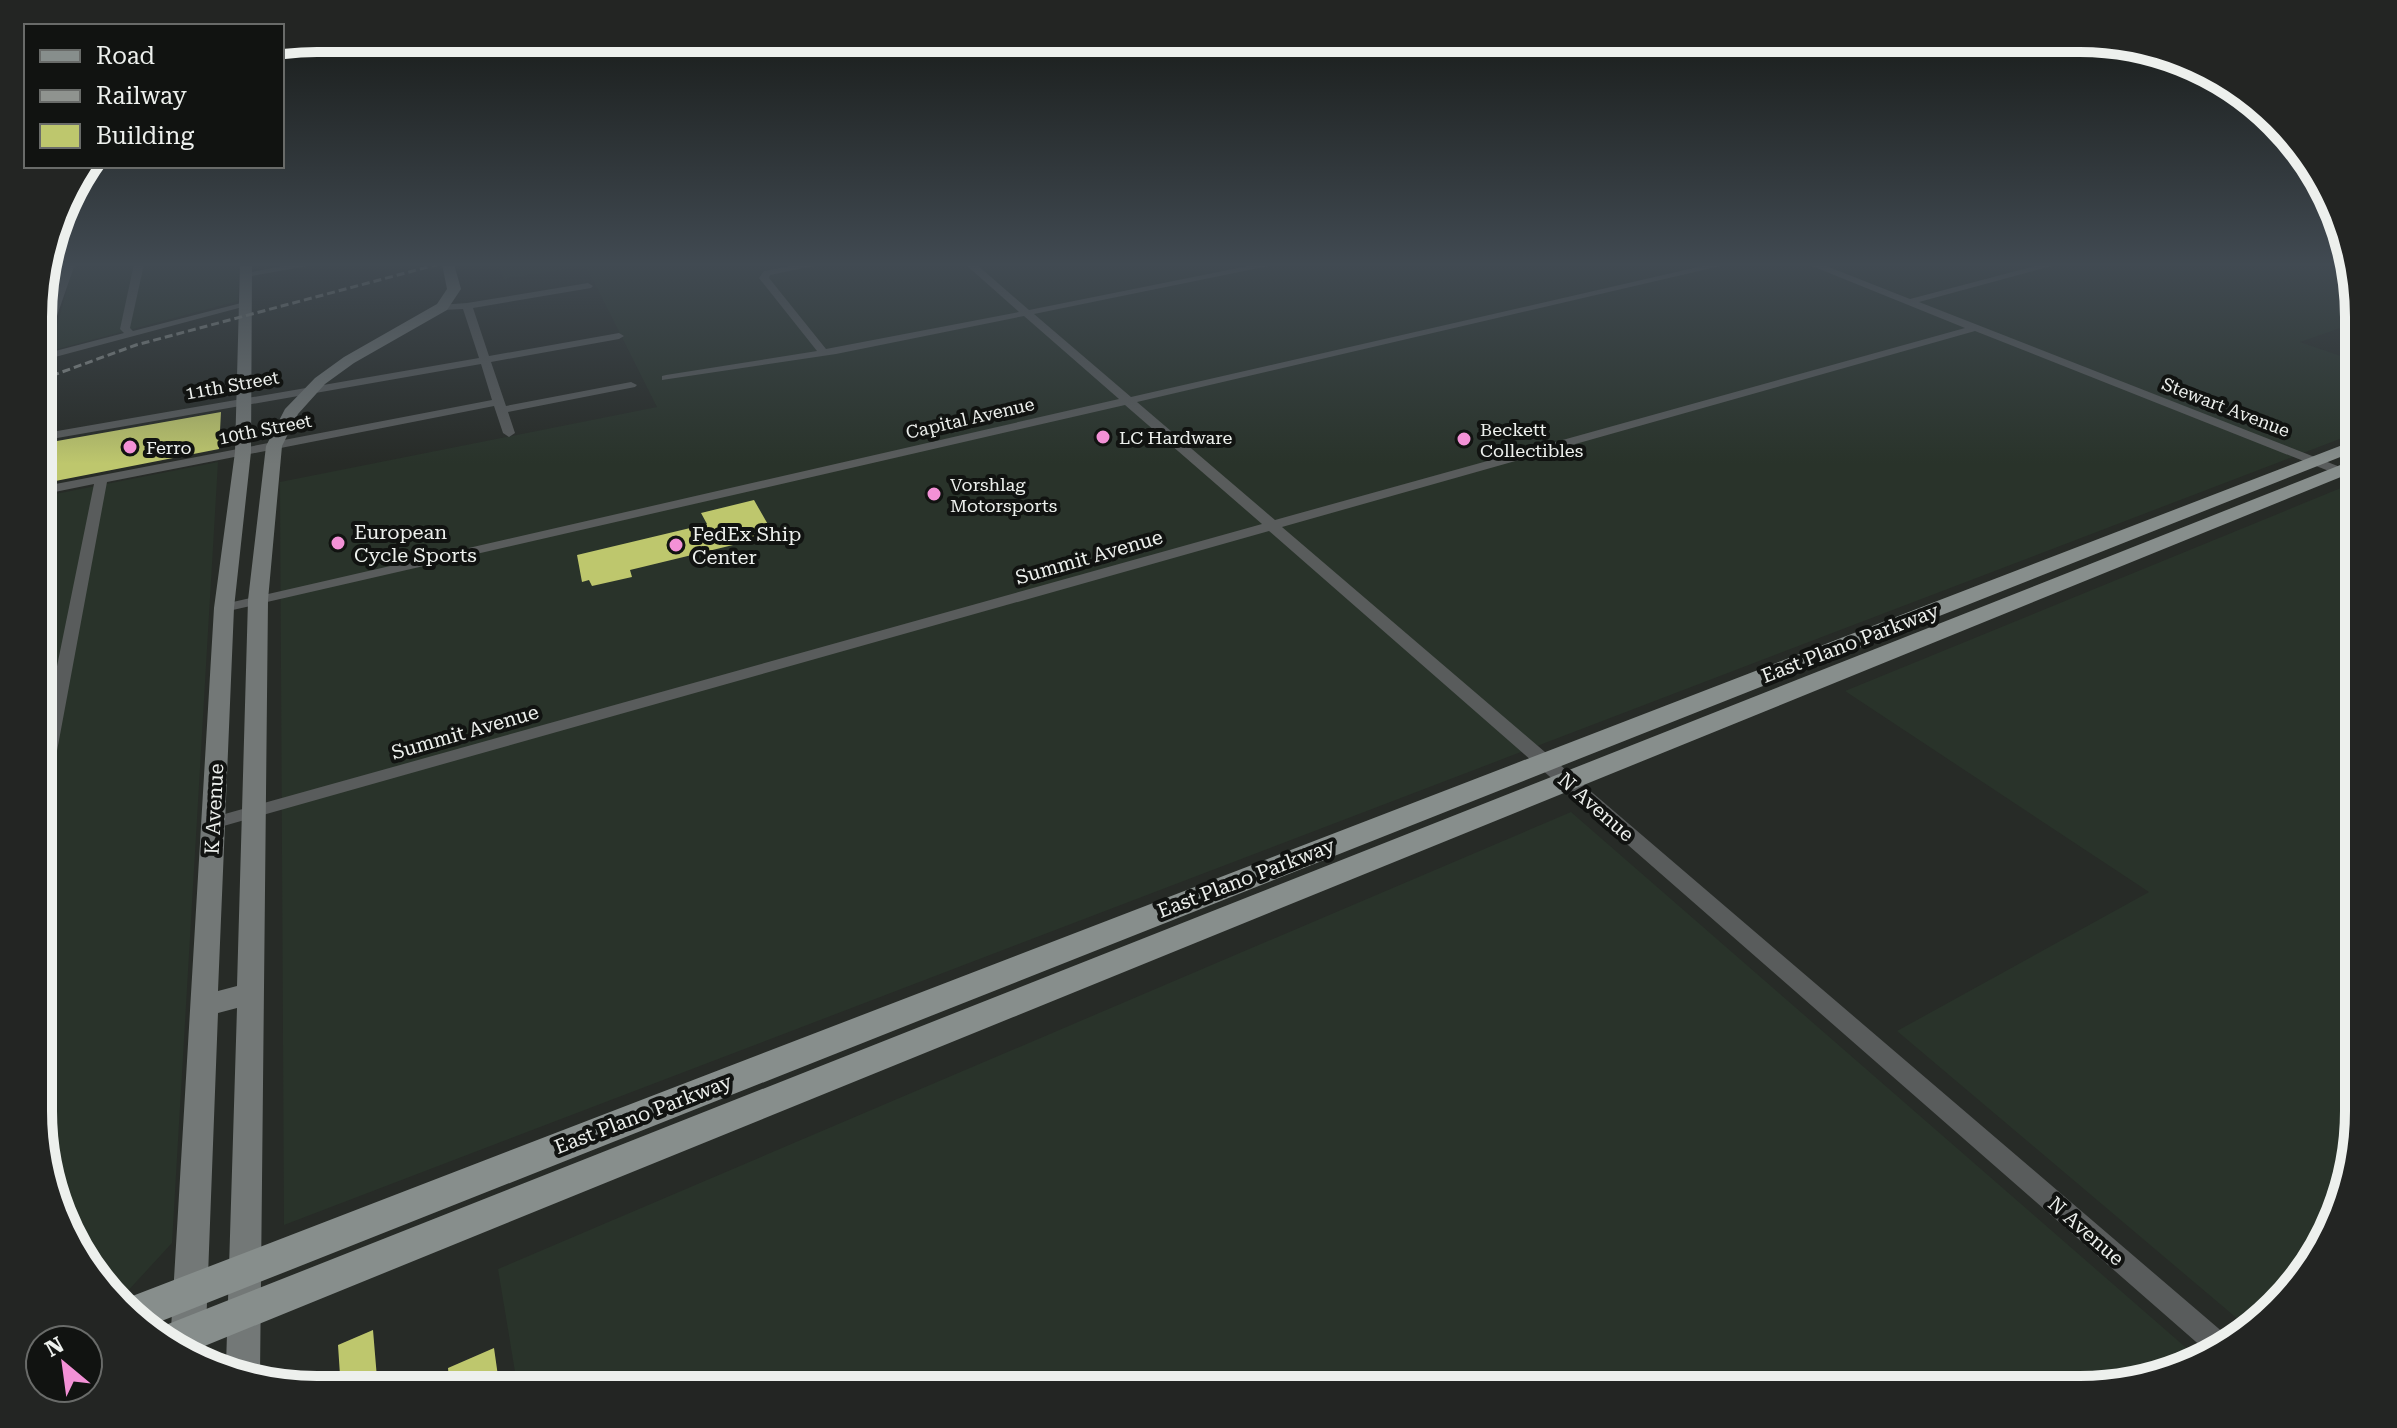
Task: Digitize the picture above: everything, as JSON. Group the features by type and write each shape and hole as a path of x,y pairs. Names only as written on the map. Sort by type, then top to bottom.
{"main road":[{"name":"K Avenue","path":"182,1339 190,1291 224,608 243,452 244,331"},
{"name":"K Avenue","path":"244,1366 258,600 274,446 291,412 310,390 349,360 401,331"},
{"name":"East Plano Parkway","path":"142,1310 2344,450"},
{"name":"East Plano Parkway","path":"185,1342 246,1311 863,1062 1338,874 1969,618 2344,474"},
{"path":"233,532 265,526"},
{"path":"2103,542 2131,556"},
{"path":"1946,605 1969,618"},
{"path":"1806,660 1830,675"},
{"path":"1729,690 1751,706"},
{"path":"1318,850 1338,874"},
{"path":"1034,961 1050,988"},
{"path":"202,1007 249,993"},
{"path":"828,1042 863,1062"},
{"path":"602,1168 616,1125"}],"street":[{"path":"127,331 131,334"},
{"path":"52,352 144,331"},
{"path":"474,331 509,433"},
{"path":"805,331 823,352"},
{"path":"666,378 932,331"},
{"name":"N Avenue","path":"1048,331 2213,1341"},
{"name":"Capital Avenue","path":"224,608 1432,331"},
{"name":"Summit Avenue","path":"213,823 1966,331"},
{"name":"Stewart Avenue","path":"1982,331 2316,461 2344,469"},
{"name":"11th Street","path":"52,436 619,336"},
{"name":"10th Street","path":"52,489 274,446 631,385"},
{"path":"52,732 101,480"}],"shaded area":[{"path":"56,331 127,331 52,350"},
{"path":"619,331 2333,331 2300,342 2344,357 2344,437 284,1225 280,482 657,407"},
{"path":"218,462 172,1243 125,1293 97,1258 79,1228 66,1196 54,1146 52,495"},
{"path":"2344,487 2344,1129 2340,1163 2331,1196 2310,1244 2267,1298 2241,1321 1897,1031 2149,892 1845,691"},
{"path":"1571,812 2191,1352 2149,1367 2098,1375 516,1376 498,1269"}],"building":[{"name":"Ferro","path":"221,412 219,449 52,482 52,442"},
{"name":"FedEx Ship Center","path":"754,500 774,535 630,570 632,577 592,586 589,580 582,582 577,555 707,524 701,513"},
{"path":"373,1330 377,1376 340,1376 338,1345"},
{"path":"494,1348 498,1376 449,1376 448,1368"}],"railway":[{"path":"52,376 136,345 190,331"}],"place":[{"name":"LC Hardware","path":"1103,437"},
{"name":"Beckett Collectibles","path":"1464,439"},
{"name":"Ferro","path":"130,447"},
{"name":"Vorshlag Motorsports","path":"934,494"},
{"name":"European Cycle Sports","path":"338,543"},
{"name":"FedEx Ship Center","path":"676,545"}]}
